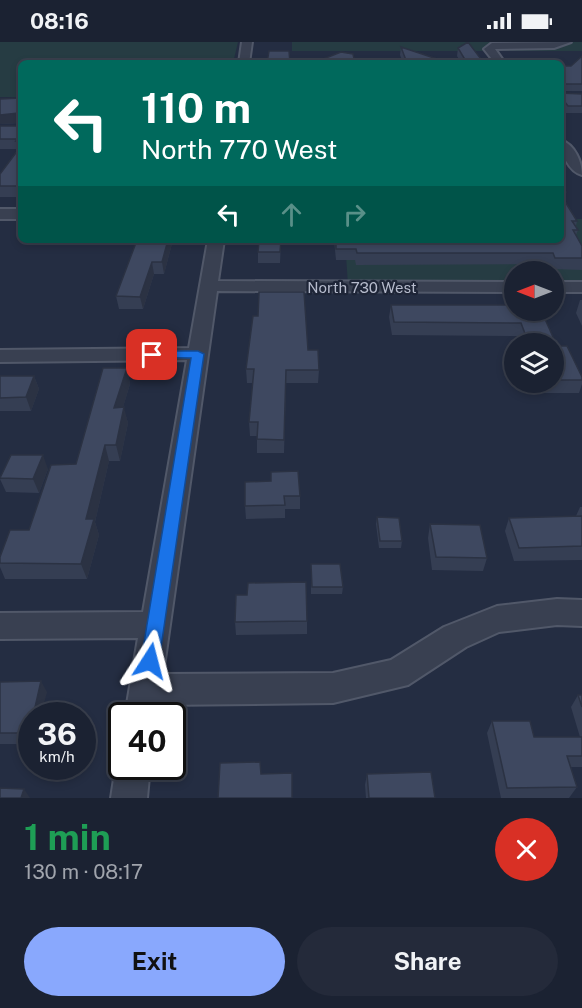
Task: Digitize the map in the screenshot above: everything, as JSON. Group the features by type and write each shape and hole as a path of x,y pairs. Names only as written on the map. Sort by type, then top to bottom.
{"street":[{"path":"244,60 247,42"},
{"path":"498,60 489,49 492,46 554,45 566,42"},
{"path":"564,148 582,172"},
{"path":"564,172 582,172"},
{"path":"0,214 18,214"},
{"path":"143,702 215,243"},
{"name":"North 730 West","path":"208,286 504,287"},
{"path":"564,287 582,287"},
{"path":"0,356 198,354"},
{"path":"156,702 333,688 397,674 455,638 497,619 557,612 582,613"},
{"path":"0,626 156,625"},
{"path":"129,798 132,780"}],"shaded area":[{"path":"0,42 238,42 234,60 18,60 18,97 0,97"},
{"path":"292,42 582,42 582,51 292,51"},
{"path":"564,219 582,219 582,283 564,284 564,261 504,261 504,284 348,285 345,243 564,243"}],"building":[{"path":"468,42 482,60 465,60 458,48"},
{"path":"401,47 440,60 406,60"},
{"path":"269,51 289,51 290,60 268,60"},
{"path":"341,52 353,54 354,60 321,60"},
{"path":"582,56 582,84 564,84 564,66 571,66"},
{"path":"564,93 582,94 582,106 568,106 564,101"},
{"path":"18,98 18,113 0,115 0,99"},
{"path":"0,126 18,126 18,139 0,139"},
{"path":"18,150 18,186 0,186 0,174"},
{"path":"564,200 577,221 572,221 578,230 573,230 582,246 582,258 555,258 553,253 357,253 356,249 336,249 336,243 564,243"},
{"path":"136,243 167,243 162,262 152,262 140,297 116,296"},
{"path":"259,243 281,243 280,252 258,252"},
{"path":"259,292 304,292 308,350 318,350 319,370 286,370 284,440 257,439 258,422 249,422 254,369 246,369 253,316 258,316"},
{"path":"391,305 504,305 504,321 546,321 551,333 525,333 521,323 394,322"},
{"path":"564,346 567,346 582,380 564,380"},
{"path":"103,368 127,368 114,408 124,407 116,445 105,445 86,519 94,519 81,564 0,563 10,530 29,530 51,465 76,464"},
{"path":"0,376 34,376 26,397 0,398"},
{"path":"11,455 43,455 33,479 0,478"},
{"path":"298,471 300,496 284,496 285,505 245,506 245,482 271,481 271,472"},
{"path":"582,516 582,546 519,548 509,518"},
{"path":"377,517 399,518 402,541 380,541"},
{"path":"430,524 480,525 487,558 436,557"},
{"path":"311,564 340,564 343,587 312,587"},
{"path":"306,582 307,621 235,622 236,595 247,595 248,583"},
{"path":"41,681 36,702 18,702 18,733 0,733 0,682"},
{"path":"578,695 582,695 582,707"},
{"path":"492,721 530,721 534,737 582,737 582,756 567,756 577,787 507,788"},
{"path":"260,762 261,774 292,773 292,798 218,798 220,763"},
{"path":"431,772 435,798 369,798 367,774"},
{"path":"0,788 24,789 21,798 0,798"}],"route":[{"path":"150,661 198,354 152,355"}]}
